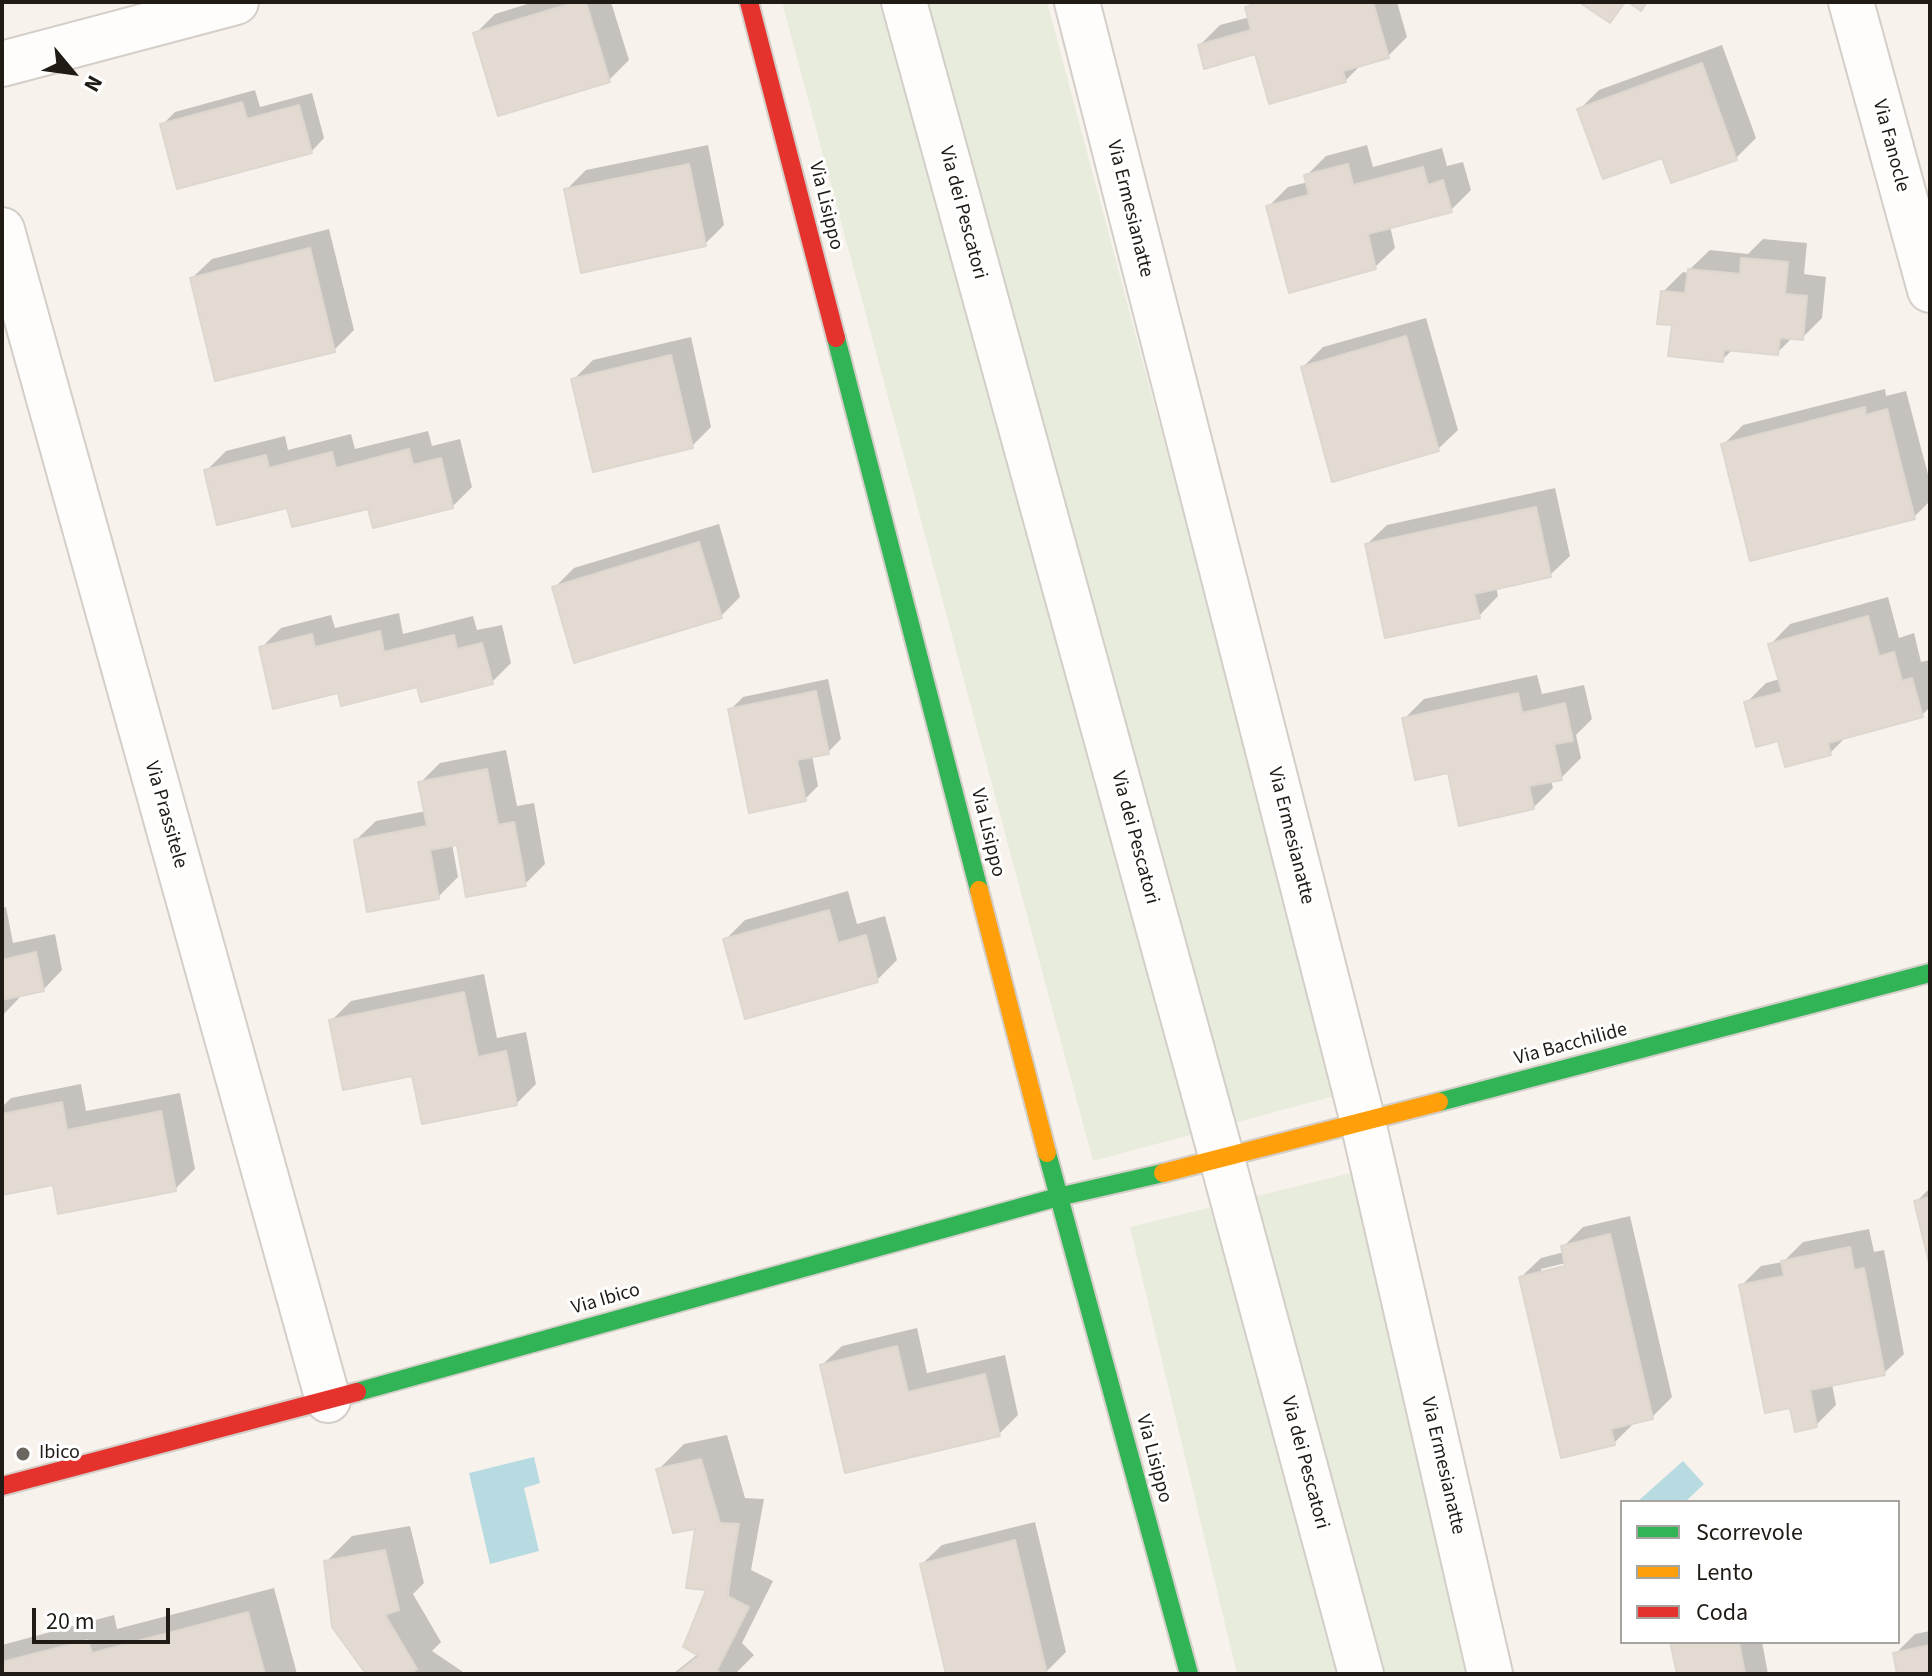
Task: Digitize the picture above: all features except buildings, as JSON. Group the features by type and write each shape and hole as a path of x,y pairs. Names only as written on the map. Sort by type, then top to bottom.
{"street":[{"path":"2,64 236,2"},
{"name":"Via Lisippo","path":"749,2 1058,1197 1189,1674"},
{"name":"Via dei Pescatori","path":"904,2 1361,1674"},
{"name":"Via Ermesianatte","path":"1077,2 1363,1122 1490,1674"},
{"name":"Via Fanocle","path":"1851,2 1930,290"},
{"name":"Via Prassitele","path":"2,230 328,1400"},
{"name":"Via Bacchilide","path":"1222,1159 1930,973"},
{"name":"Via Ibico","path":"2,1486 328,1400 1058,1197 1222,1159"}],"shaded area":[{"path":"782,2 1047,2 1338,1095 1093,1161"},
{"path":"1351,1173 1471,1674 1237,1674 1130,1227"}],"water":[{"path":"534,1457 540,1483 524,1488 539,1551 490,1564 469,1473"},
{"path":"1683,1461 1704,1484 1687,1500 1639,1500"}],"traffic: fast":[{"path":"836,338 979,890"},
{"path":"1439,1102 1930,973"},
{"path":"1047,1153 1189,1674"},
{"path":"357,1392 1058,1197 1163,1173"}],"traffic: slow":[{"path":"979,890 1047,1153"},
{"path":"1163,1173 1439,1102"}],"traffic: jam":[{"path":"749,2 836,338"},
{"path":"2,1486 357,1392"}],"place":[{"name":"Ibico","path":"23,1454"}]}
